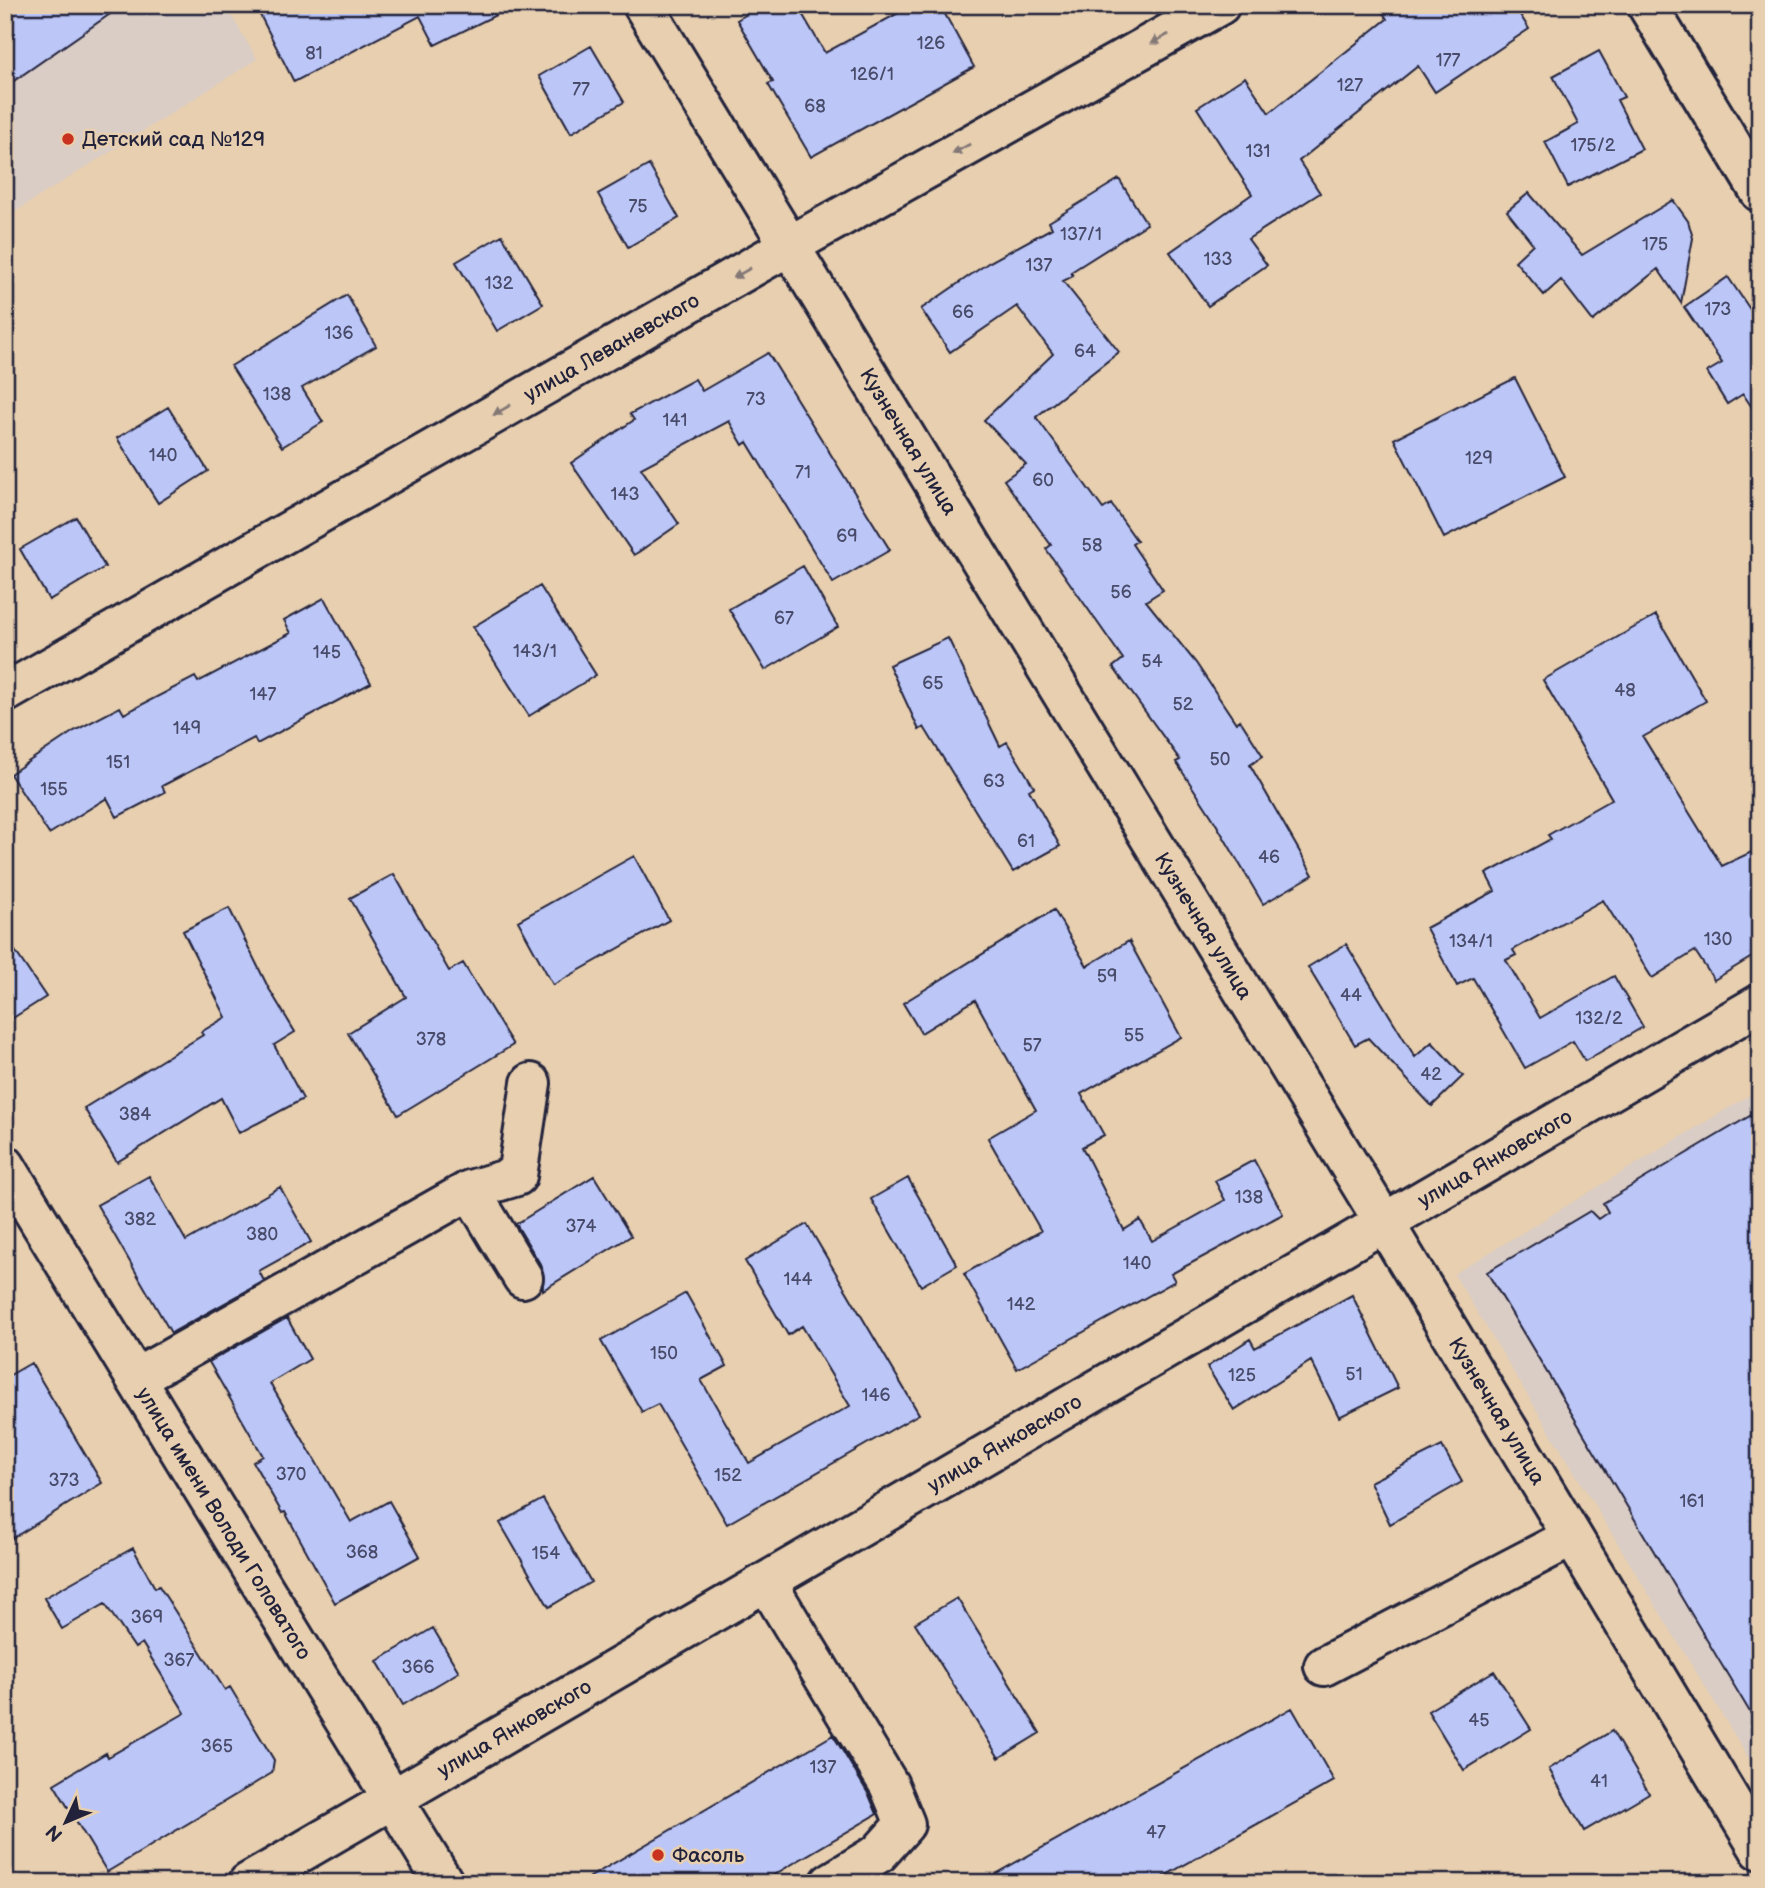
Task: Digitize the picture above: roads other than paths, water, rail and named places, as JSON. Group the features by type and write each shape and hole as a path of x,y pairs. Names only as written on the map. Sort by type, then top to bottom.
{"street":[{"name":"Кузнечная улица","path":"643,5 1385,1224 1760,1850"},
{"name":"улица Леваневского","path":"5,693 789,246 1220,5"},
{"path":"1647,5 1760,192"},
{"name":"улица Янковского","path":"248,1883 1760,1004"},
{"path":"136,1378 470,1190 517,1176 531,1083"},
{"name":"улица имени Володи Головатого","path":"5,1165 444,1883"},
{"path":"470,1190 523,1278"},
{"path":"1324,1666 1572,1537"},
{"path":"766,1583 889,1785 905,1824 879,1853 830,1883"}],"place":[{"name":"Детский сад №129","path":"68,139"},
{"name":"Фасоль","path":"658,1855"}]}
